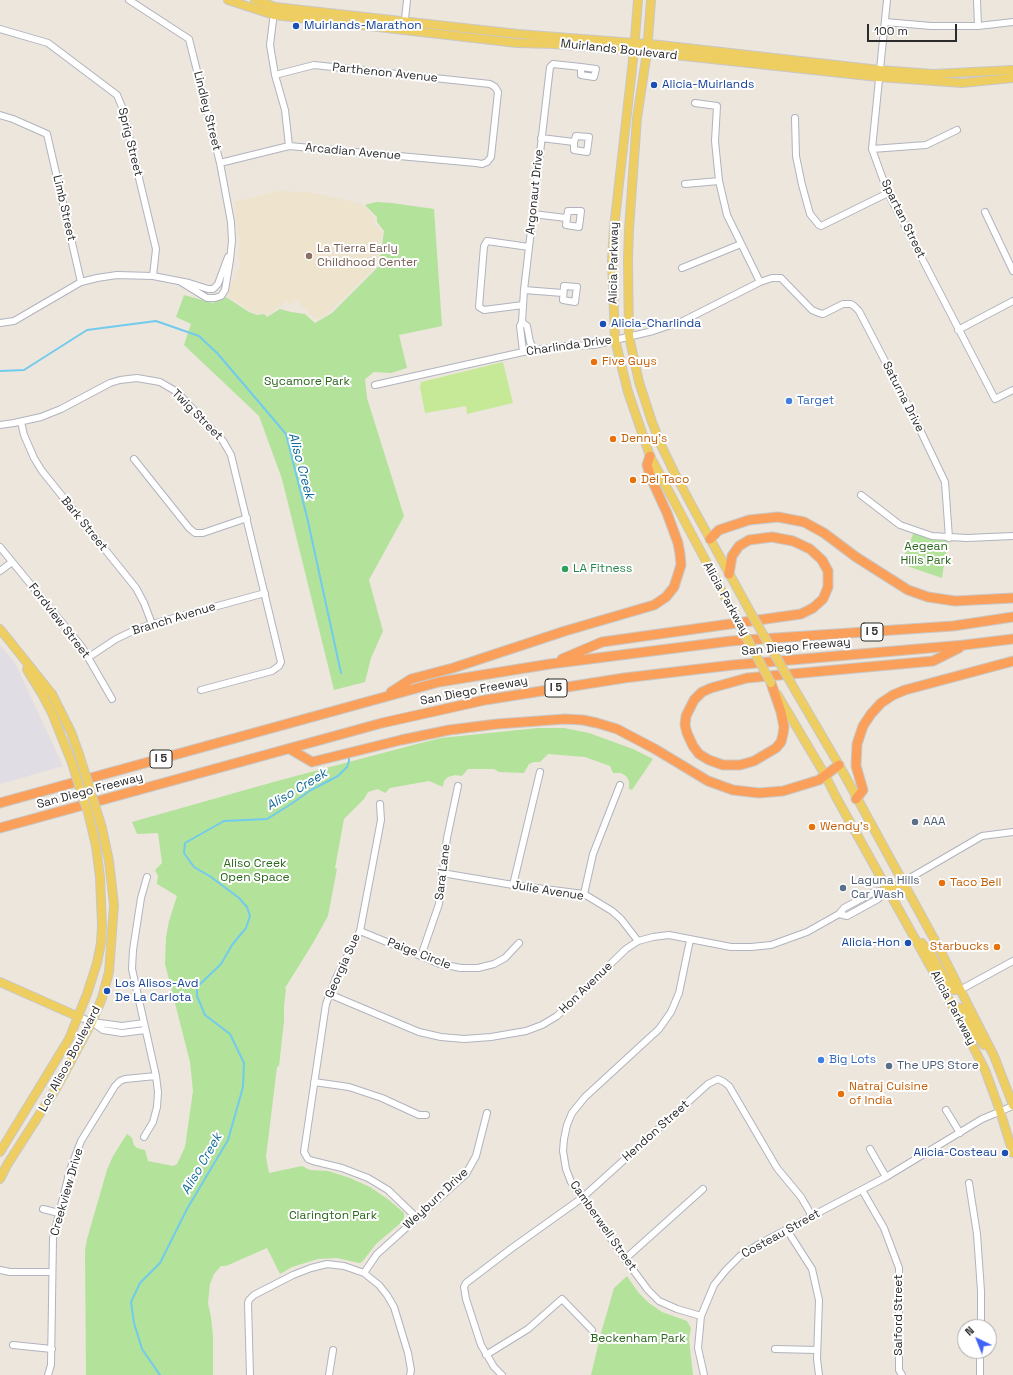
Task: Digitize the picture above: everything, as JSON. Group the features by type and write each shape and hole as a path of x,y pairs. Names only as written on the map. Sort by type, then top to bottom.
{"highway":[{"path":"383,697 411,679 453,668 565,631 654,605 666,597 674,587 681,565 680,554 678,543 647,465 649,453"},
{"path":"712,536 719,530 749,520 778,517 804,522 824,533 856,557 908,590 928,597 955,602 1013,598"},
{"path":"550,664 602,642 801,614 813,608 823,599 828,587 828,572 822,560 810,549 793,541 772,537 749,540 739,546 732,556 729,574"},
{"name":"San Diego Freeway","path":"0,803 439,682 550,664 731,641 953,626 1013,617"},
{"name":"San Diego Freeway","path":"0,828 374,725 485,700 624,678 733,664 964,645 1013,639"},
{"path":"771,683 781,712 784,727 781,742 776,748 754,761 740,765 723,765 709,760 699,754 693,746 687,733 686,716 694,700 702,692 711,688 747,678 933,661 964,645"},
{"path":"856,799 863,790 856,766 857,744 863,726 871,714 882,703 893,695 905,690 1013,661"},
{"path":"290,749 312,762 449,730 497,724 565,719 583,720 610,727 655,749 708,781 733,790 759,793 783,791 819,780 839,765"}],"main road":[{"name":"Muirlands Boulevard","path":"228,0 275,11 518,43 634,47"},
{"name":"Muirlands Boulevard","path":"255,0 275,11 405,20 518,34 962,83 1013,78"},
{"name":"Alicia Parkway","path":"638,0 612,260 615,340 628,392 649,453 698,547 771,683 826,775 836,798 889,890 953,1007 985,1070 1013,1152"},
{"name":"Alicia Parkway","path":"651,0 647,48 638,118 628,260 629,336 639,382 652,422 674,472 712,536 729,574 839,765 856,799 903,882 994,1056 1013,1106"},
{"name":"Muirlands Boulevard","path":"879,74 933,74 1013,70"},
{"path":"649,453 661,445"},
{"path":"698,547 712,536"},
{"name":"Los Alisos Boulevard","path":"0,629 52,694 71,732 102,828 110,869 114,905 114,926 109,972 102,998 92,1022 57,1087 7,1165 0,1179"},
{"name":"Los Alisos Boulevard","path":"0,1152 54,1066 69,1039 79,1017 97,963 101,943 102,908 100,877 92,828 72,763 52,713 29,674 25,660"},
{"path":"889,890 903,882"},
{"path":"913,934 930,952 949,985 954,990 960,990"},
{"path":"0,982 79,1017"},
{"path":"953,1007 961,1008 978,1037 994,1056"}],"street":[{"name":"Lindley Street","path":"129,0 189,39 220,163 231,222 232,241 230,260 225,290 221,296 207,298 181,282"},
{"path":"404,29 407,0"},
{"name":"Spartan Street","path":"887,0 872,149 888,193 995,399 1013,390"},
{"path":"976,0 978,26"},
{"path":"275,11 270,45 275,75 285,110 290,146"},
{"path":"885,22 931,26 978,26 1013,22"},
{"name":"Sprig Street","path":"0,29 48,43 117,95 122,107 156,249 153,276"},
{"name":"Argonaut Drive","path":"524,352 520,326 522,322 524,290 550,67 553,64 581,67"},
{"name":"Parthenon Avenue","path":"275,75 314,65 490,84 495,87 498,92 494,138 491,157 487,162"},
{"path":"695,103 717,106 715,141 719,181 727,215 760,282"},
{"name":"Limb Street","path":"0,115 47,134 82,282"},
{"path":"796,118 796,156 802,185 810,214 820,226 888,193"},
{"path":"872,149 926,145 957,130"},
{"path":"541,138 574,142"},
{"name":"Arcadian Avenue","path":"220,163 290,146 476,164 487,162"},
{"path":"685,184 719,181"},
{"path":"986,212 1013,271"},
{"path":"533,214 566,218"},
{"path":"523,305 484,310 479,307 484,246 488,241 529,246"},
{"path":"682,268 741,244"},
{"name":"Lindley Street","path":"181,282 213,289 218,284 230,254"},
{"path":"0,323 14,321 82,282 97,278 118,275 153,276 181,282"},
{"name":"Charlinda Drive","path":"375,385 524,352 565,346 594,345 653,331 683,321 760,282 772,278 781,278 812,310"},
{"path":"524,290 562,293"},
{"path":"958,330 1013,301"},
{"name":"Saturna Drive","path":"812,310 823,314 843,304 847,304 854,306 859,311 913,415 945,482 949,538"},
{"name":"Argonaut Drive","path":"522,322 527,326 530,342 535,351"},
{"name":"Twig Street","path":"0,425 41,417 62,409 103,386 120,380 137,378 160,382 177,392 219,436 231,455 280,654 280,664 272,671 201,690"},
{"name":"Bark Street","path":"21,422 24,435 34,458 42,471 136,588 144,603 152,624"},
{"path":"134,459 189,528 195,533 203,533 247,518"},
{"path":"861,495 900,525 932,536 949,538 1013,536"},
{"name":"Fordview Street","path":"0,547 89,657 112,699"},
{"path":"0,571 12,562"},
{"name":"Branch Avenue","path":"89,657 123,635 152,624 265,593"},
{"path":"513,885 540,772"},
{"path":"584,894 593,854 620,785"},
{"name":"Sara Lane","path":"421,956 439,904 447,838 458,786"},
{"name":"Georgia Sue","path":"380,804 381,820 360,931 329,994 326,1004 304,1152 308,1159 342,1168 368,1178 388,1190 417,1218"},
{"path":"903,882 982,836 1013,832"},
{"name":"Julie Avenue","path":"442,873 513,885 584,894 612,911 621,919 638,941"},
{"path":"144,1137 153,1122 157,1107 158,1092 156,1076 132,969 133,950 141,898 147,877"},
{"name":"Hon Avenue","path":"329,994 419,1032 441,1037 464,1039 491,1037 526,1031 542,1025 557,1016 626,949 638,941 653,936 669,935 731,947 771,945 807,932 839,914 844,908 874,892 889,890"},
{"name":"Paige Circle","path":"360,931 421,956 450,966 461,968 478,968 494,964 508,955 519,943"},
{"name":"Camberwell Street","path":"690,940 679,993 671,1012 659,1028 586,1097 572,1113 567,1125 563,1151 566,1168 571,1182 648,1290 659,1301 677,1309 701,1316"},
{"path":"960,990 1013,961"},
{"path":"79,1017 92,1022 103,1030 122,1033 144,1026"},
{"name":"Creekview Drive","path":"48,1375 51,1365 52,1350 53,1238 70,1170 81,1141 115,1086 120,1081 125,1079 156,1076"},
{"name":"Hendon Street","path":"486,1355 481,1345 466,1299 464,1287 466,1282 582,1198 708,1084 718,1079 729,1086 777,1168 801,1197 812,1216"},
{"path":"314,1082 349,1087 382,1098 419,1115 426,1115"},
{"name":"Costeau Street","path":"701,1316 714,1285 740,1256 760,1243 886,1177 982,1119 1013,1106"},
{"path":"946,1110 960,1133"},
{"name":"Weyburn Drive","path":"364,1273 377,1254 466,1174 476,1156 487,1113"},
{"path":"870,1149 886,1177"},
{"path":"969,1183 977,1234 981,1291 981,1319"},
{"path":"625,1259 703,1190"},
{"name":"Salford Street","path":"862,1190 884,1228 899,1268 899,1370 902,1375"},
{"path":"43,1209 59,1213"},
{"path":"787,1230 812,1269 819,1300 817,1350 819,1375"},
{"path":"250,1375 248,1303 254,1295 293,1275 327,1264 344,1266 364,1273 379,1285 387,1295 394,1307 408,1352 411,1370 410,1375"},
{"path":"0,1270 10,1272 52,1272"},
{"path":"502,1375 494,1367 486,1355 528,1329 562,1300 592,1330"},
{"path":"701,1316 698,1348 704,1375"},
{"path":"13,1345 52,1350"},
{"path":"776,1349 817,1350"},
{"path":"329,1375 333,1350"},
{"path":"980,1359 980,1375"}],"shaded area":[{"name":"La Tierra Early Childhood Center","path":"278,191 307,192 362,204 376,219 374,223 383,233 380,241 380,258 377,265 325,316 315,320 297,300 290,305 287,301 267,316 264,313 255,314 227,296 232,281 238,278 235,273 241,268 238,254 240,236 238,235 234,202"},
{"path":"0,645 15,663 63,766 0,784"}],"green space":[{"name":"Sycamore Park","path":"376,202 434,209 442,326 399,335 407,368 391,373 374,372 365,379 367,398 404,516 369,580 383,631 371,658 365,682 334,690 282,479 259,416 184,345 191,324 176,317 184,295 213,303 226,297 249,312 257,315 264,314 267,317 280,309 305,314 315,323 332,313 379,266 384,231 377,222 377,217 365,205"},
{"path":"503,362 513,403 467,414 466,406 425,413 420,387 421,382"},
{"name":"Aegean Hills Park","path":"914,532 948,540 942,578 901,564"},
{"name":"Aliso Creek Open Space","path":"538,728 564,728 589,733 633,749 653,759 632,790 629,789 629,781 626,776 621,773 613,773 610,766 585,757 548,754 540,762 529,764 524,773 499,772 494,769 468,769 462,776 455,775 448,777 444,781 443,787 429,781 390,788 385,793 378,789 368,792 364,799 344,819 335,868 337,869 328,916 285,988 284,1021 279,1066 277,1067 266,1157 269,1173 302,1166 310,1170 328,1171 350,1178 370,1187 389,1200 404,1213 402,1222 376,1244 362,1262 359,1263 337,1258 318,1259 292,1267 280,1274 267,1248 226,1266 221,1266 214,1274 210,1284 208,1303 213,1336 213,1375 86,1375 85,1251 87,1239 107,1170 113,1156 127,1134 132,1138 134,1145 137,1148 145,1150 148,1161 173,1166 177,1164 185,1147 193,1091 190,1062 165,964 166,937 169,921 177,896 157,884 158,876 155,870 162,863 158,833 137,834 132,822 277,781 441,738"},
{"name":"Beckenham Park","path":"627,1276 638,1292 649,1303 662,1312 687,1321 691,1328 689,1339 693,1375 591,1375 614,1288"}],"waterway":[{"name":"Aliso Creek","path":"0,371 24,370 87,330 156,321 199,336 218,354 286,434 307,517 341,673"},
{"name":"Aliso Creek","path":"160,1375 142,1349 134,1323 131,1302 140,1283 160,1263 187,1209 228,1140 243,1087 244,1063 230,1034 205,1015 197,996 197,987 221,964 232,945 246,928 250,916 247,907 239,898 211,877 194,867 184,853 185,843 224,821 267,819 311,790 338,776 347,767 349,755"}],"place":[{"name":"Muirlands-Marathon","path":"296,26"},
{"name":"Alicia-Muirlands","path":"654,85"},
{"name":"La Tierra Early Childhood Center","path":"309,256"},
{"name":"Alicia-Charlinda","path":"603,324"},
{"name":"Five Guys","path":"594,362"},
{"name":"Target","path":"789,401"},
{"name":"Denny's","path":"613,439"},
{"name":"Del Taco","path":"633,480"},
{"name":"LA Fitness","path":"565,569"},
{"name":"AAA","path":"915,822"},
{"name":"Wendy's","path":"812,827"},
{"name":"Taco Bell","path":"942,883"},
{"name":"Laguna Hills Car Wash","path":"843,888"},
{"name":"Alicia-Hon","path":"908,943"},
{"name":"Starbucks","path":"997,947"},
{"name":"Los Alisos-Avd De La Carlota","path":"107,991"},
{"name":"Big Lots","path":"821,1060"},
{"name":"The UPS Store","path":"889,1066"},
{"name":"Natraj Cuisine of India","path":"841,1094"},
{"name":"Alicia-Costeau","path":"1005,1153"}],"park label":[{"name":"Clarington Park","path":"333,1216"}]}
